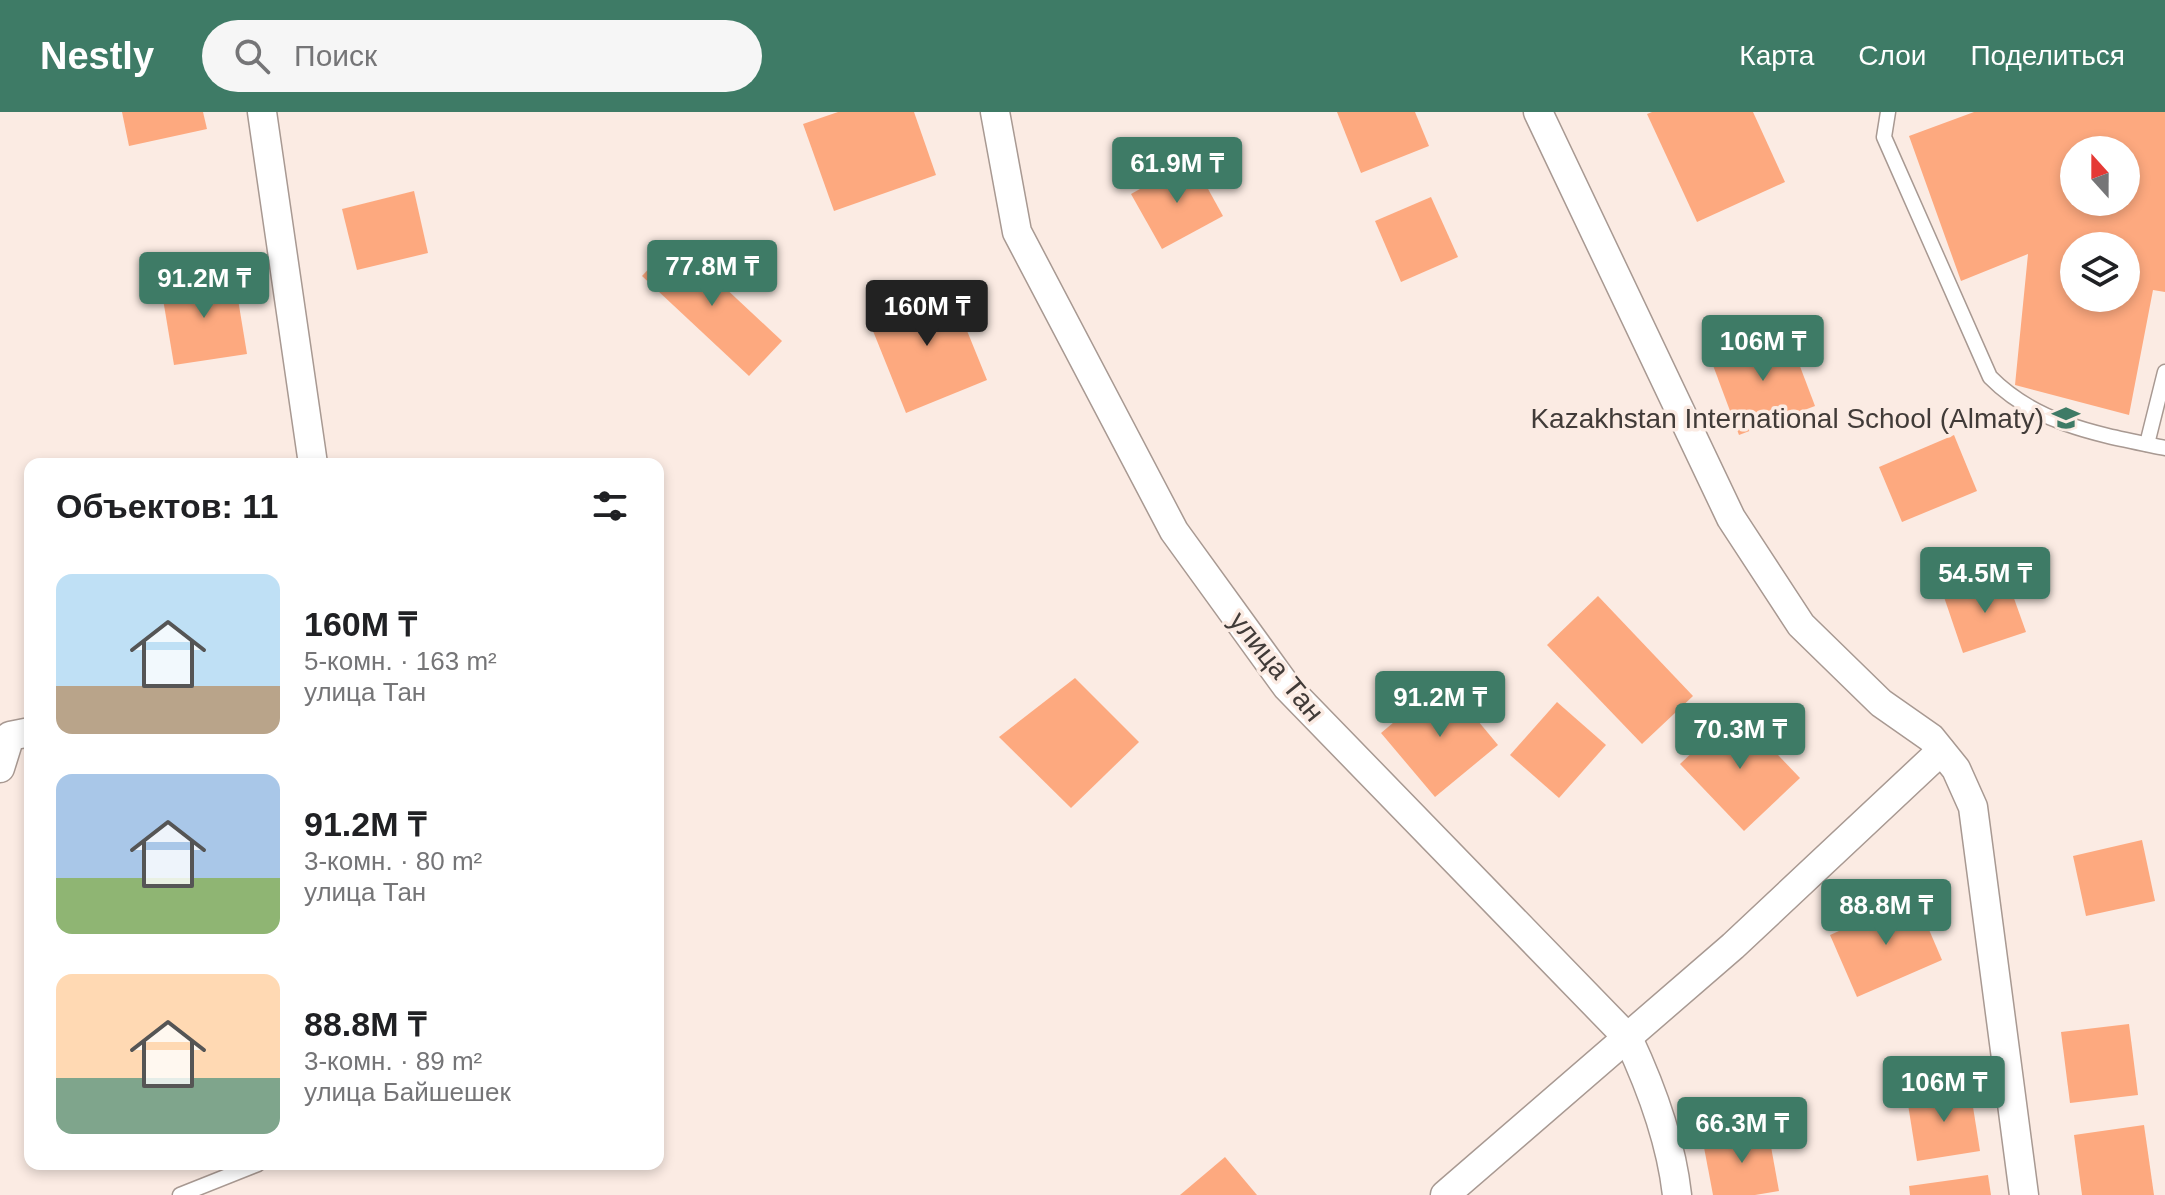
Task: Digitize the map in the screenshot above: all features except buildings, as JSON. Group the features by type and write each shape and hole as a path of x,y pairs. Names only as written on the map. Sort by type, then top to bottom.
{"street":[{"path":"262,112 312,458"},
{"name":"улица Тан","path":"995,112 1017,232 1174,531 1287,687 1628,1038 1648,1081 1674,1167 1677,1195"},
{"path":"1538,112 1731,518 1801,625 1881,703 1931,738 1956,769 1973,807 2024,1195"},
{"path":"0,768 10,736 24,733"},
{"path":"1445,1195 1628,1038 1941,751"}],"lane":[{"path":"1888,112 1884,137 1990,377 2008,396 2027,408 2076,429 2165,448"},
{"path":"2147,444 2165,372"},
{"path":"180,1195 243,1170"}],"place":[{"name":"Kazakhstan International School (Almaty)","path":"2066,418"}]}
